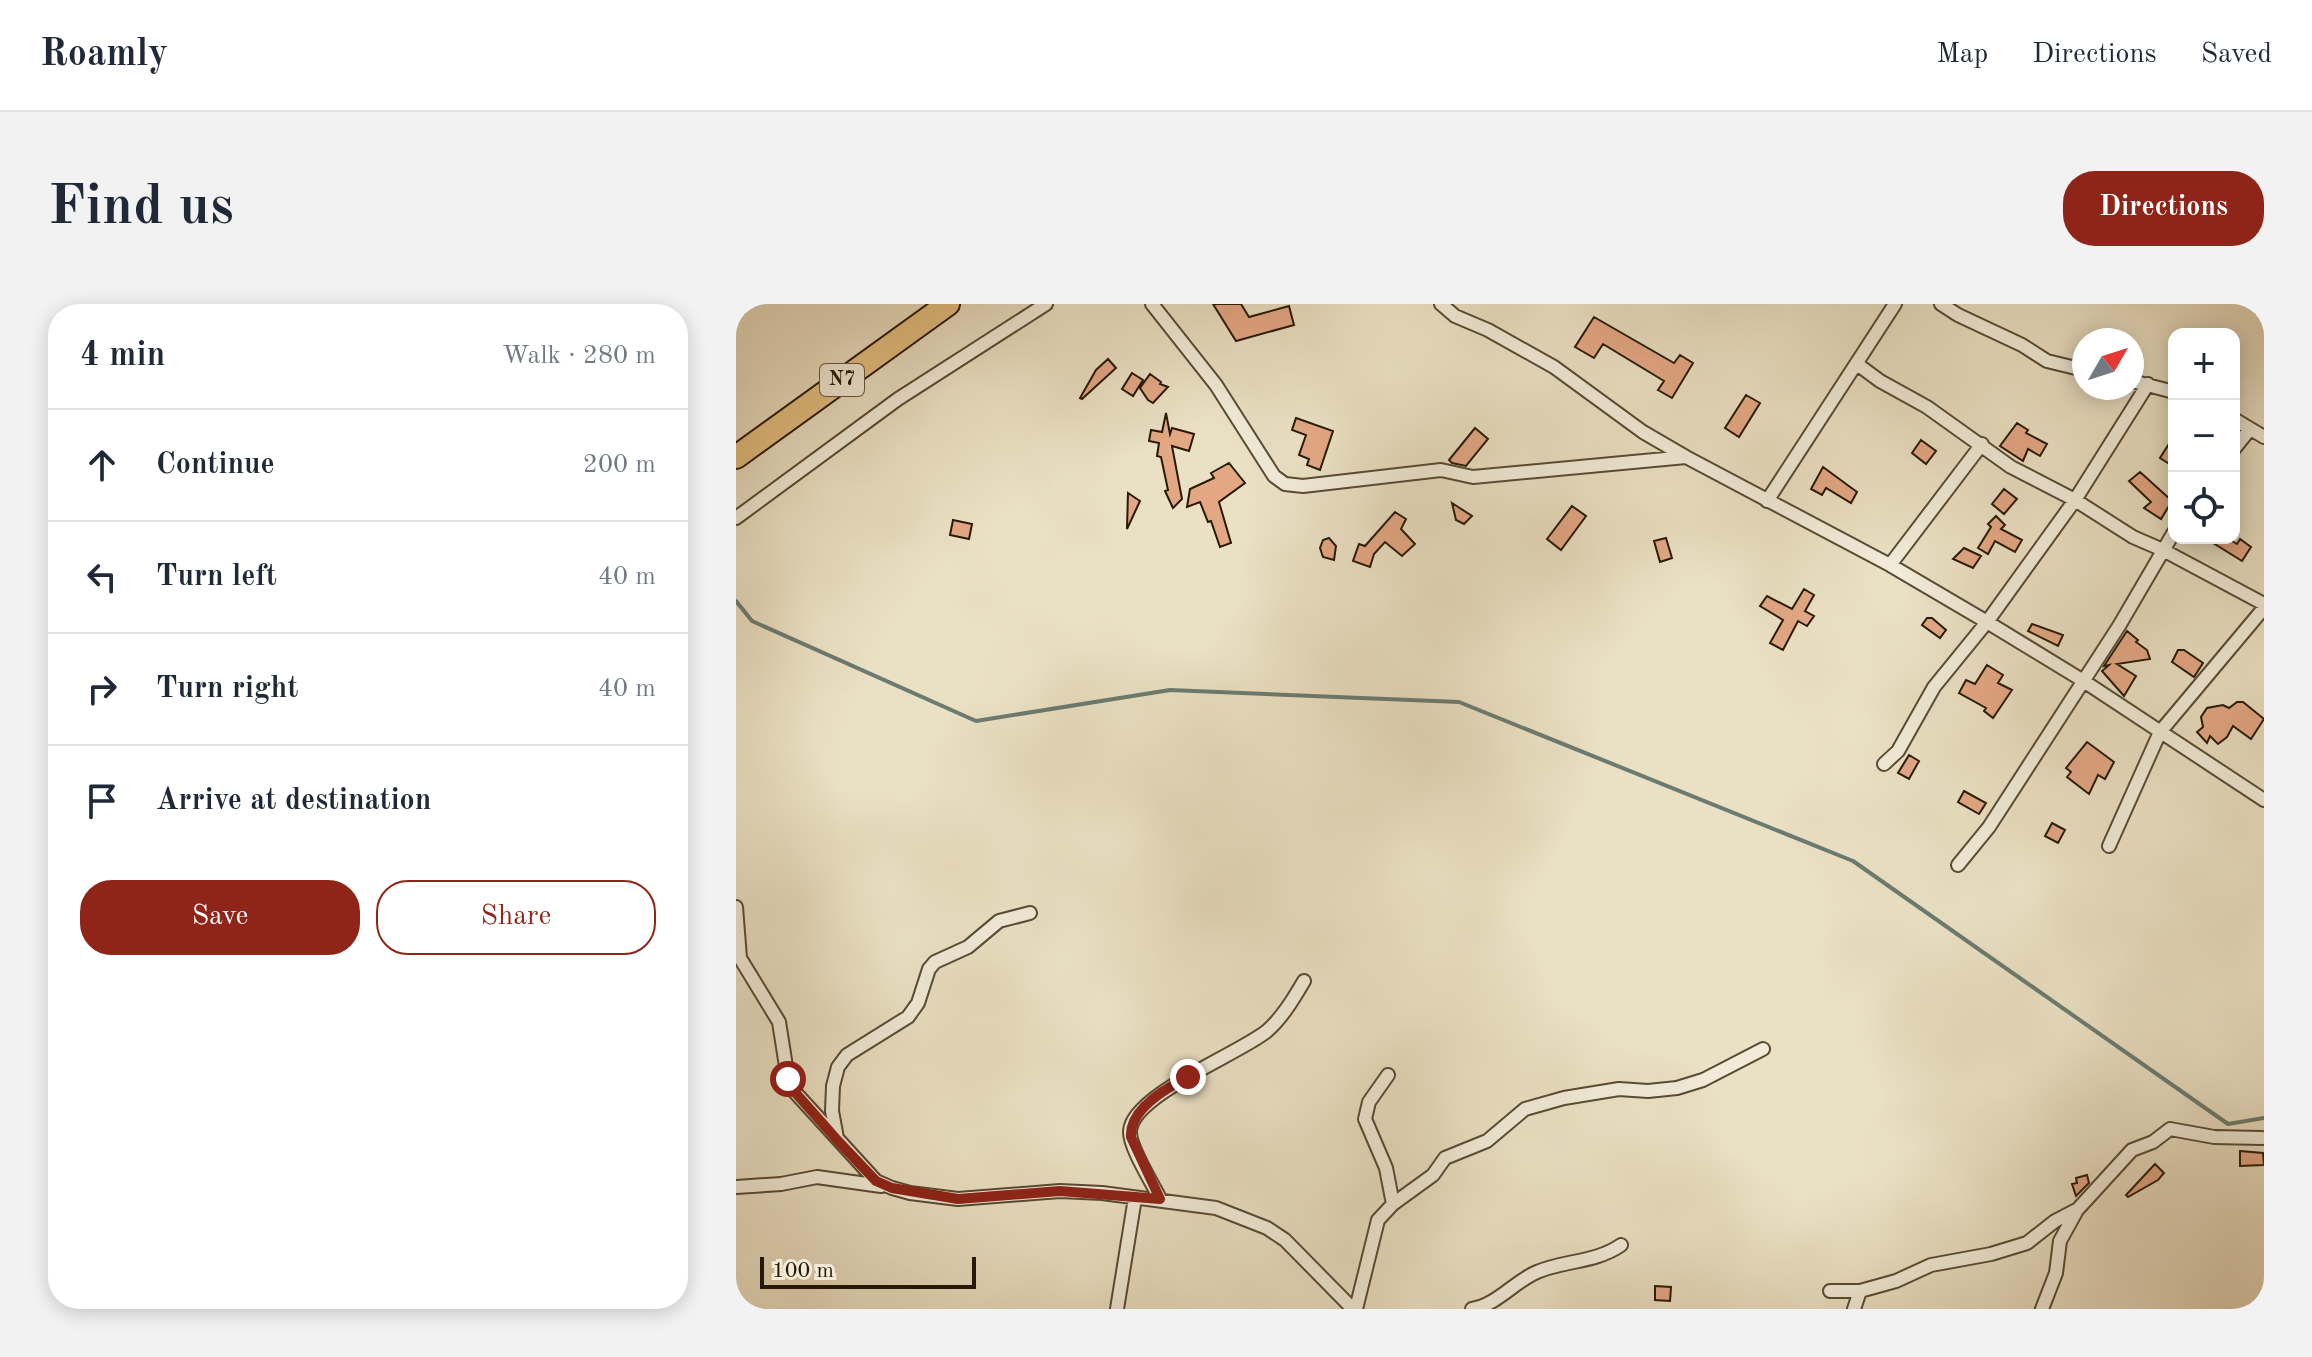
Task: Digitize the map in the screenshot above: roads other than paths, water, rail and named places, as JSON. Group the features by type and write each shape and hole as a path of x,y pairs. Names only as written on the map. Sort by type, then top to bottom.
{"highway":[{"name":"N7","path":"736,457 948,304"}],"street":[{"path":"1152,304 1216,385 1274,476 1285,484 1303,486 1441,470 1473,477 1686,457"},
{"path":"1441,304 1455,316 1488,330 1554,367 1643,432 1890,565 1987,622 2082,680 2264,800"},
{"path":"1767,501 1895,304"},
{"path":"1941,304 1962,310 2047,361 2072,367"},
{"path":"736,518 898,399 1042,305"},
{"path":"1857,364 1982,444 2011,467 2075,500 2133,537 2163,550 2264,606 2160,732 2109,846"},
{"path":"2144,383 2168,390"},
{"path":"1884,764 1898,751 1934,687 1987,622 2075,500 2148,384"},
{"path":"2240,423 2264,437"},
{"path":"2240,442 2250,429"},
{"path":"1890,565 1982,444"},
{"path":"1958,865 1989,827 2141,590 2168,542"},
{"path":"736,907 740,958 779,1022 788,1079 793,1090 876,1181 892,1188"},
{"path":"838,1141 832,1111 833,1086 838,1067 847,1055 908,1017 918,1003 929,969 935,962 968,947 999,921 1030,913"},
{"path":"1160,1199 1131,1137 1133,1121 1138,1113 1175,1083 1201,1072 1267,1031 1304,981"},
{"path":"1355,1309 1372,1234 1382,1214 1424,1184 1445,1158 1487,1141 1525,1109 1564,1098 1619,1089 1648,1091 1677,1088 1703,1080 1763,1049"},
{"path":"1388,1075 1369,1102 1365,1119 1386,1168 1393,1204"},
{"path":"2042,1309 2056,1273 2060,1241 2078,1209 2132,1150 2153,1142 2170,1129 2214,1137 2262,1138"},
{"path":"736,1187 781,1184 817,1177 958,1199 1060,1191 1160,1199 1216,1208 1267,1228 1285,1240 1355,1309"},
{"path":"1117,1309 1135,1198"},
{"path":"1830,1291 1860,1291 1896,1281 1931,1265 1991,1254 2027,1243 2055,1221 2078,1209"},
{"path":"1472,1309 1480,1308 1536,1272 1610,1253 1621,1245"},
{"path":"1854,1309 1860,1291"}],"waterway":[{"path":"736,601 752,621 976,721 1170,690 1459,702 1853,861 2228,1124 2264,1118"}]}
